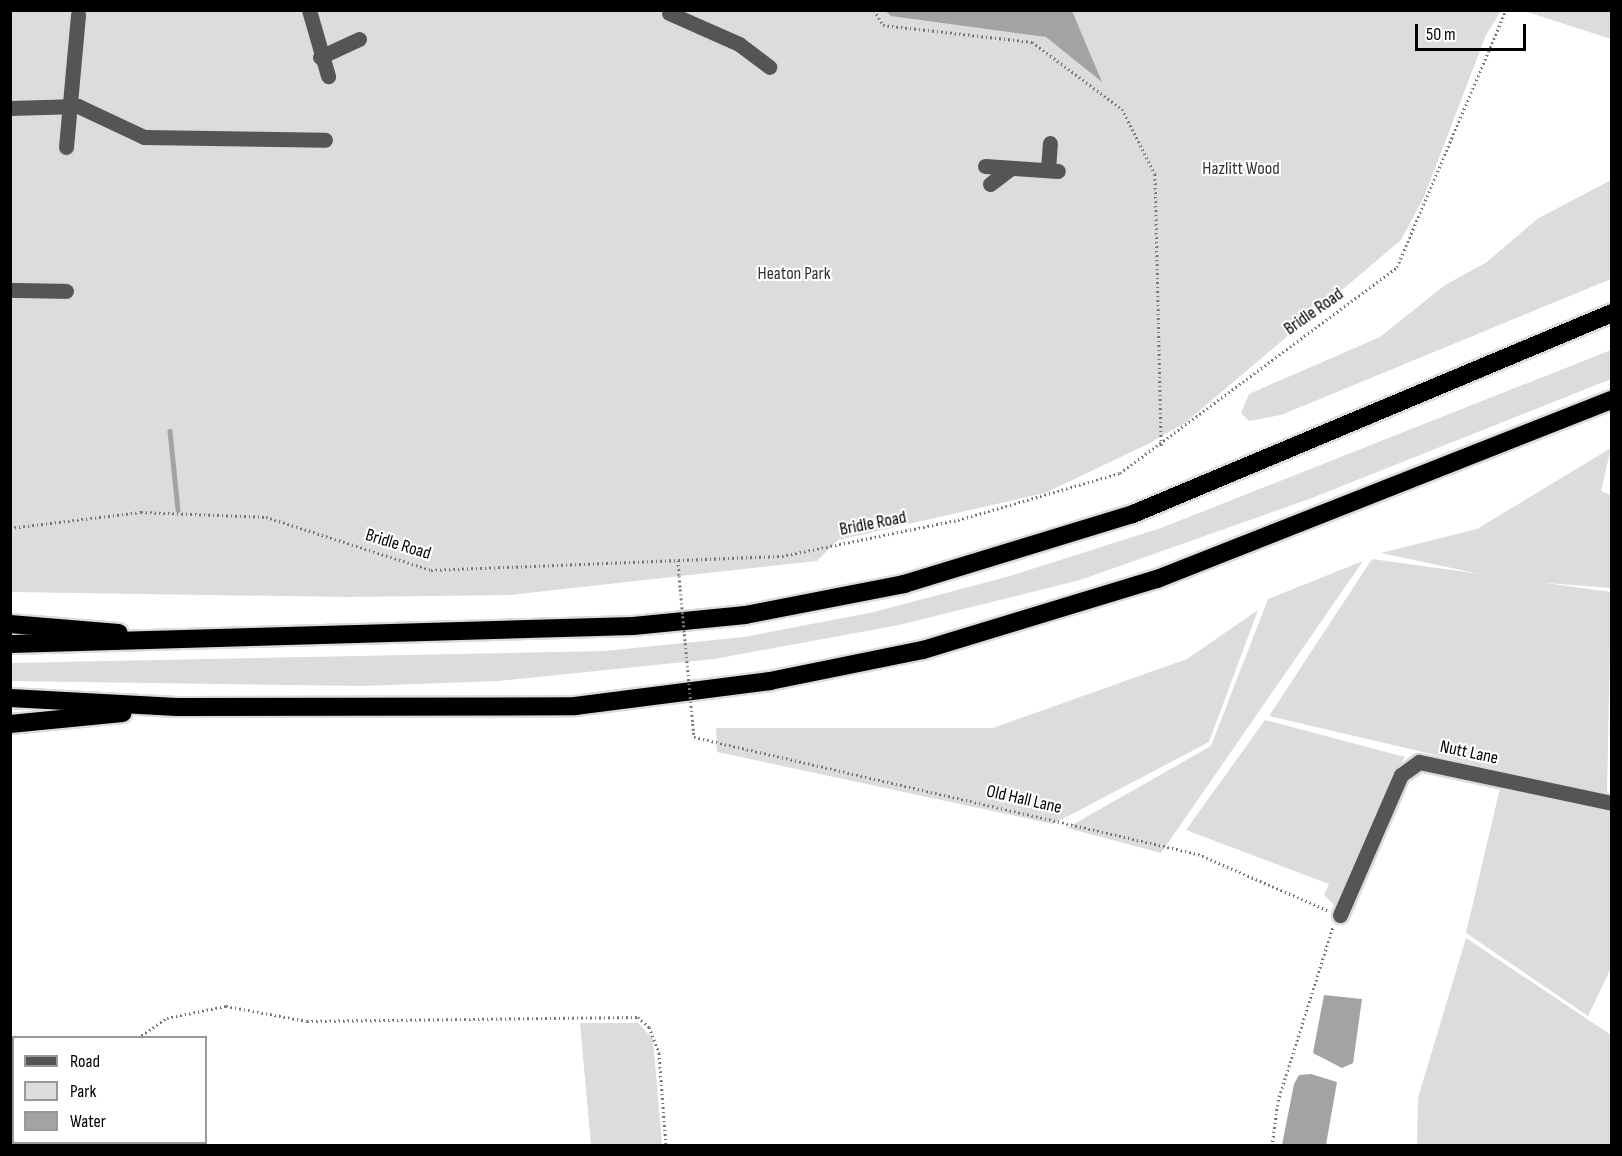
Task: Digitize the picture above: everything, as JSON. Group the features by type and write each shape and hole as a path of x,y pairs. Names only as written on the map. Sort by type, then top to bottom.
{"highway":[{"path":"10,644 179,642 633,626 745,615 904,584 1133,514 1611,313"},
{"path":"10,698 177,707 575,706 770,681 923,650 1156,579 1611,400"},
{"path":"10,624 179,642"},
{"path":"10,724 177,707"}],"street":[{"path":"309,10 320,57 328,76"},
{"path":"669,13 740,44 769,67"},
{"path":"66,147 78,15"},
{"path":"320,57 359,39"},
{"path":"10,108 71,105 123,124 144,138 325,140"},
{"path":"985,166 1053,171 1049,142"},
{"path":"990,184 1011,168"},
{"path":"10,290 66,291"},
{"name":"Nutt Lane","path":"1340,915 1401,775 1419,762 1611,803"}],"path":[{"path":"874,10 883,25 1032,42 1122,109 1155,174 1161,446"},
{"name":"Bridle Road","path":"10,528 141,512 267,517 431,570 782,556 958,520 1120,473 1161,446 1397,267 1506,10"},
{"name":"Old Hall Lane","path":"678,560 694,737 1198,854 1340,915"},
{"path":"1272,1146 1278,1101 1340,915"},
{"path":"141,1036 166,1018 226,1006 307,1021 638,1017 649,1027 659,1053 666,1146"}],"green space":[{"name":"Heaton Park","path":"10,11 1501,11 1486,35 1424,197 1401,240 1186,422 1148,444 1045,493 838,540 817,561 510,595 348,597 11,592"},
{"path":"1524,11 1611,11 1611,39"},
{"path":"1611,180 1611,279 1281,415 1249,421 1241,413 1249,394 1380,337 1445,285 1487,262 1537,219"},
{"path":"1611,350 1611,379 1312,498 1080,580 899,625 714,659 499,681 362,686 11,681 11,663 604,651 744,637 874,612 1010,576 1161,528"},
{"path":"1611,448 1601,491 1611,495 1611,588 1508,580 1381,553 1477,529"},
{"path":"1372,559 1611,592 1607,795 1269,716"},
{"path":"1363,561 1161,853 1067,828 1211,746 1268,599"},
{"path":"1258,610 1209,742 1053,824 717,752 716,728 993,728 1187,659"},
{"path":"1265,720 1405,757 1387,783 1335,906 1324,895 1329,884 1186,830"},
{"path":"1500,788 1611,813 1611,968 1588,1016 1466,933"},
{"path":"1466,938 1611,1035 1611,1145 1417,1145 1418,1098"},
{"path":"580,1023 638,1023 653,1039 662,1145 591,1145"}],"water":[{"path":"885,11 1072,11 1102,82 1046,37 891,16"},
{"path":"1324,995 1362,999 1353,1063 1342,1068 1313,1053"},
{"path":"1311,1074 1337,1082 1326,1145 1282,1145 1294,1084 1299,1075"}],"waterway":[{"path":"170,431 178,510"}],"park label":[{"name":"Hazlitt Wood","path":"1241,169"}]}
